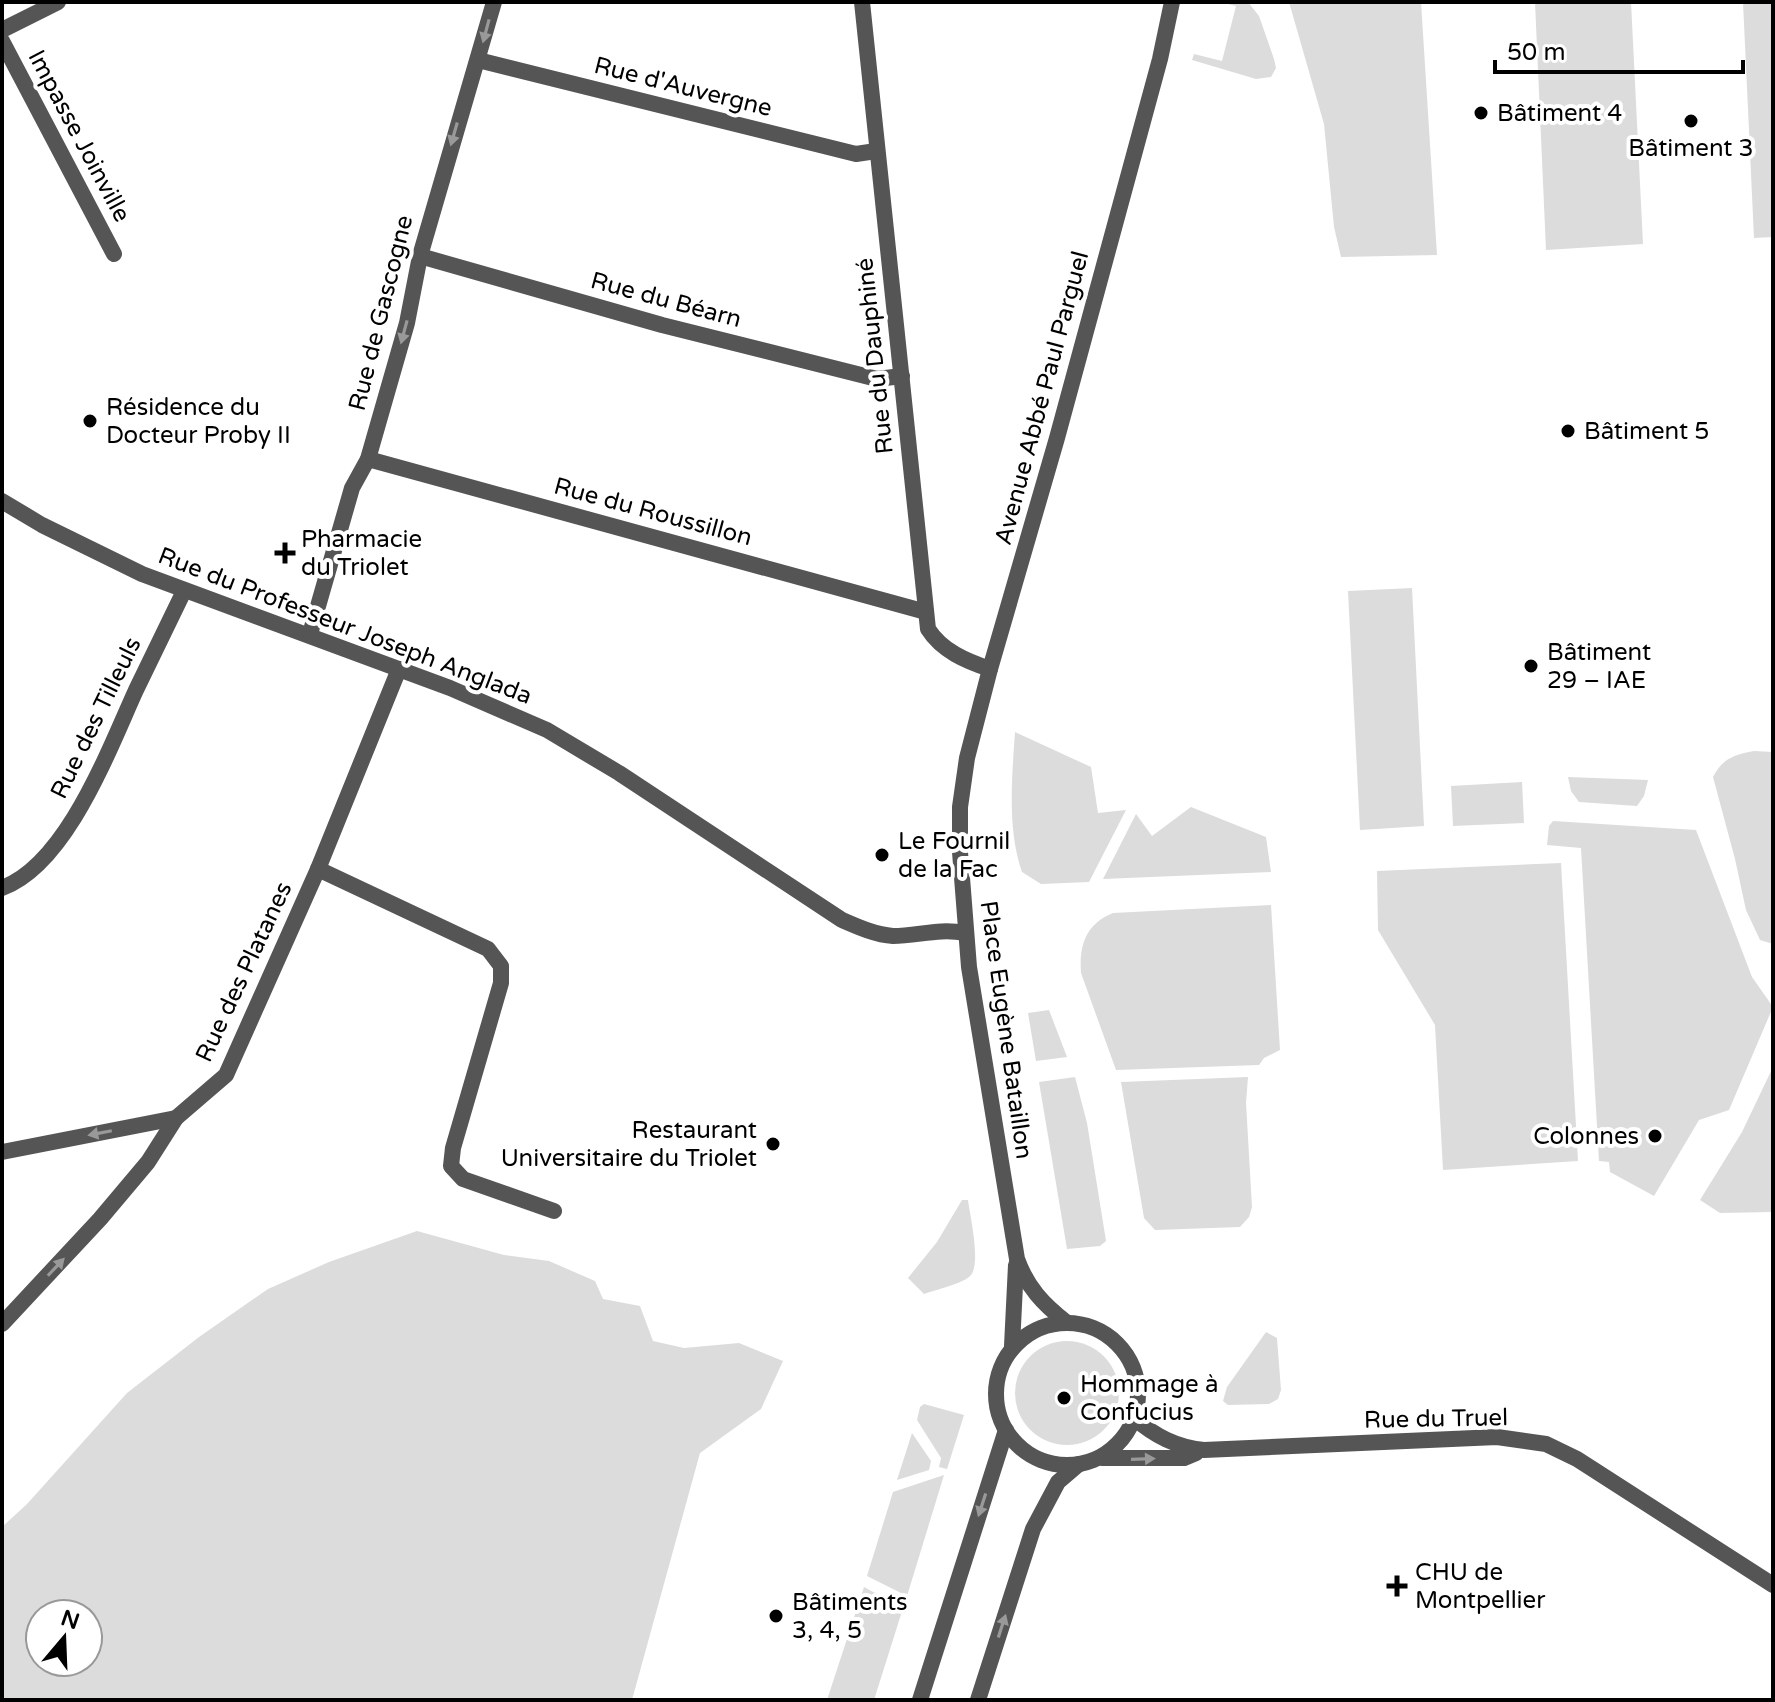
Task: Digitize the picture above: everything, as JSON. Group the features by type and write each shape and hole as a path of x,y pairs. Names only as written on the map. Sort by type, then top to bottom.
{"street":[{"path":"2,30 58,2"},
{"name":"Rue de Gascogne","path":"310,634 352,488 368,459 407,323 420,256 494,2"},
{"name":"Rue du Dauphiné","path":"862,2 928,629 937,642 990,669"},
{"name":"Avenue Abbé Paul Parguel","path":"960,807 967,758 990,669 1061,423 1160,59 1172,2"},
{"name":"Impasse Joinville","path":"2,41 114,254"},
{"name":"Rue d'Auvergne","path":"478,60 856,154 876,151"},
{"name":"Rue du Béarn","path":"420,256 662,325 862,376 877,379 902,376"},
{"name":"Rue du Roussillon","path":"368,459 926,612"},
{"name":"Rue du Professeur Joseph Anglada","path":"2,501 80,544 184,591 310,634 547,730 619,773 842,920 893,936 947,930 965,933"},
{"name":"Rue des Tilleuls","path":"2,888 11,885 42,860 73,820 95,781 184,591"},
{"name":"Rue des Platanes","path":"2,1324 120,1196 148,1162 176,1118 226,1075 318,869 399,669"},
{"name":"Place Eugène Bataillon","path":"960,807 965,933 979,1041 1017,1259 1024,1279 1043,1305 1066,1322 1090,1326 1112,1338 1127,1354 1136,1372 1139,1394 1134,1418 1119,1446 1102,1458"},
{"path":"318,869 488,949 501,966 501,983 453,1148 451,1166 463,1179 554,1211"},
{"path":"2,1152 176,1118"},
{"name":"Place Eugène Bataillon","path":"1006,1430 998,1415 996,1388 997,1377 1012,1346 1017,1259"},
{"path":"1012,1346 1028,1333 1046,1325 1066,1322"},
{"name":"Rue du Truel","path":"1134,1418 1150,1432 1183,1448 1204,1450 1497,1437 1546,1444 1577,1459 1773,1585"},
{"path":"1006,1430 1019,1447 1037,1459 1058,1465 1102,1458"},
{"path":"920,1700 1006,1430"},
{"name":"Rue du Truel","path":"1102,1458 1184,1458 1204,1450"},
{"path":"978,1700 1033,1529 1058,1482 1079,1464"}],"shaded area":[{"path":"1220,2 1248,2 1259,16 1276,68 1271,77 1256,79 1192,60 1194,54 1222,61 1236,6"},
{"path":"1289,2 1421,2 1437,255 1341,257 1334,227 1324,124"},
{"path":"1535,2 1631,2 1643,244 1546,250"},
{"path":"1743,2 1773,2 1773,237 1754,238"},
{"path":"1412,588 1424,826 1360,830 1348,591"},
{"path":"1015,732 1091,767 1098,813 1126,810 1089,882 1041,884 1022,872 1012,821"},
{"path":"1754,751 1773,752 1773,944 1760,940 1746,910 1713,777 1730,758"},
{"path":"1568,777 1648,780 1644,796 1637,806 1579,802 1571,791"},
{"path":"1522,782 1524,823 1453,826 1451,786"},
{"path":"1191,807 1266,837 1271,872 1103,879 1136,814 1152,836"},
{"path":"1553,821 1696,830 1752,977 1773,1007 1729,1110 1699,1120 1654,1196 1610,1172 1609,1162 1599,1161 1581,848 1547,845 1549,826"},
{"path":"1561,863 1578,1161 1443,1170 1435,1025 1378,930 1377,871"},
{"path":"1271,905 1280,1050 1264,1058 1259,1065 1116,1070 1081,973 1081,953 1090,929 1113,913"},
{"path":"1049,1010 1067,1057 1036,1061 1028,1013"},
{"path":"1773,1067 1773,1212 1720,1213 1700,1200 1742,1132"},
{"path":"1075,1077 1087,1123 1106,1241 1100,1246 1067,1249 1039,1082"},
{"path":"1248,1077 1246,1103 1252,1207 1249,1217 1240,1227 1155,1230 1144,1218 1121,1082"},
{"path":"962,1200 968,1200 975,1250 974,1269 963,1281 924,1294 908,1278 937,1242"},
{"path":"417,1231 504,1255 549,1261 595,1281 603,1299 640,1306 653,1341 684,1348 739,1343 783,1361 761,1409 700,1453 632,1700 2,1700 2,1527 27,1504 127,1393 268,1289 329,1262"},
{"path":"1266,1332 1277,1338 1281,1390 1278,1399 1269,1404 1228,1405 1223,1401 1227,1387"},
{"path":"1067,1341 1087,1345 1104,1356 1115,1373 1119,1393 1115,1413 1104,1430 1087,1441 1067,1445 1047,1441 1030,1430 1019,1413 1015,1393 1019,1373 1030,1356 1047,1345"},
{"path":"924,1404 964,1415 947,1469 939,1467 941,1458 917,1420 920,1407"},
{"path":"912,1433 931,1461 929,1470 897,1480"},
{"path":"944,1475 907,1596 867,1576 893,1492"},
{"path":"864,1587 903,1608 874,1700 827,1700"}],"place":[{"name":"Bâtiment 4","path":"1481,113"},
{"name":"Bâtiment 3","path":"1691,121"},
{"name":"Résidence du Docteur Proby II","path":"90,421"},
{"name":"Bâtiment 5","path":"1568,431"},
{"name":"Pharmacie du Triolet","path":"285,553"},
{"name":"Bâtiment 29 – IAE","path":"1531,666"},
{"name":"Le Fournil de la Fac","path":"882,855"},
{"name":"Colonnes","path":"1655,1136"},
{"name":"Restaurant Universitaire du Triolet","path":"773,1144"},
{"name":"Hommage à Confucius","path":"1064,1398"},
{"name":"CHU de Montpellier","path":"1397,1586"},
{"name":"Bâtiments 3, 4, 5","path":"776,1616"}]}
